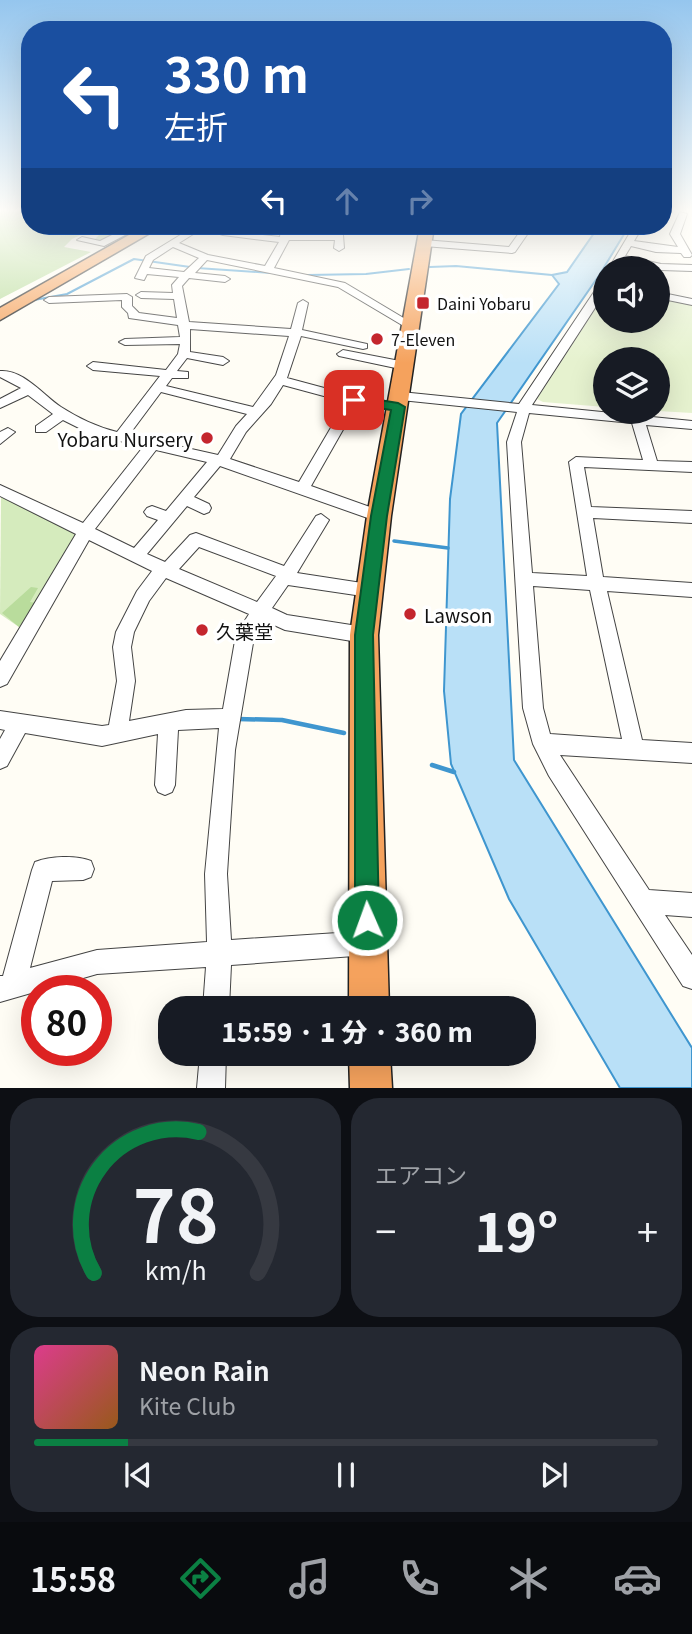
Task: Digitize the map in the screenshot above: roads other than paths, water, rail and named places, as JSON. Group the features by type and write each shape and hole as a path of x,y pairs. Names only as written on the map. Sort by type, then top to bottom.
{"highway":[{"path":"0,315 90,262"},
{"path":"369,996 363,736 364,635 379,516 421,262"},
{"path":"370,1066 371,1088"}],"street":[{"path":"132,262 144,271 225,279"},
{"path":"144,271 153,262"},
{"path":"120,437 184,354 186,341 177,285 200,262"},
{"path":"230,262 269,269 277,274 314,278 355,291 411,326"},
{"path":"269,269 273,262"},
{"path":"670,266 692,264"},
{"path":"141,295 180,296"},
{"path":"50,300 127,297 127,307 134,312 133,316 184,324 295,333 363,346"},
{"path":"670,297 692,302"},
{"path":"593,300 515,408 514,458 531,689 543,744 570,793 692,977"},
{"path":"138,554 219,461 241,429 273,396 282,382 302,307 285,309"},
{"path":"125,342 186,341"},
{"path":"184,354 223,361"},
{"path":"343,354 405,366"},
{"path":"93,366 184,375"},
{"path":"5,374 23,380 30,390 62,414 73,428 94,430 219,461 379,516"},
{"path":"302,489 357,401 361,384 336,378"},
{"path":"282,382 357,401 454,402 593,416"},
{"path":"159,387 256,412"},
{"path":"0,404 30,390"},
{"path":"41,429 62,414"},
{"path":"670,423 692,425"},
{"path":"639,424 652,466"},
{"path":"82,443 94,430"},
{"path":"0,678 87,532 152,445"},
{"path":"634,749 597,585 576,462 692,467"},
{"path":"0,491 138,554 213,593 285,622 364,635"},
{"path":"185,499 204,508"},
{"path":"152,512 170,518"},
{"path":"584,512 692,517"},
{"path":"217,996 219,951 216,874 229,718 246,635 321,520"},
{"path":"117,733 126,681 122,642 125,632 143,596 196,539 286,576 369,590"},
{"path":"524,579 692,590"},
{"path":"0,759 10,722 102,736 169,723 229,718"},
{"path":"165,785 169,723"},
{"path":"543,744 692,753"},
{"path":"6,987 43,870 83,869"},
{"path":"640,901 692,905"},
{"path":"6,987 97,962 219,951 368,943"},
{"path":"211,1088 212,1066"}],"water":[{"path":"574,262 593,262 593,284 497,423 514,760 692,1048 692,1088 620,1088 509,899 451,764 444,691 450,499 461,414 559,284 552,275 567,272"}],"waterway":[{"path":"34,300 67,294 129,262"},
{"path":"153,262 271,273"},
{"path":"430,267 456,266 552,275"},
{"path":"307,275 366,274 409,269"},
{"path":"394,541 448,548"},
{"path":"238,719 282,720 344,733"},
{"path":"432,765 454,772"}],"place":[{"name":"Daini Yobaru","path":"423,303"},
{"name":"7-Eleven","path":"377,339"},
{"name":"Yobaru Nursery","path":"207,438"},
{"name":"Lawson","path":"410,614"},
{"name":"久葉堂","path":"202,630"}]}
